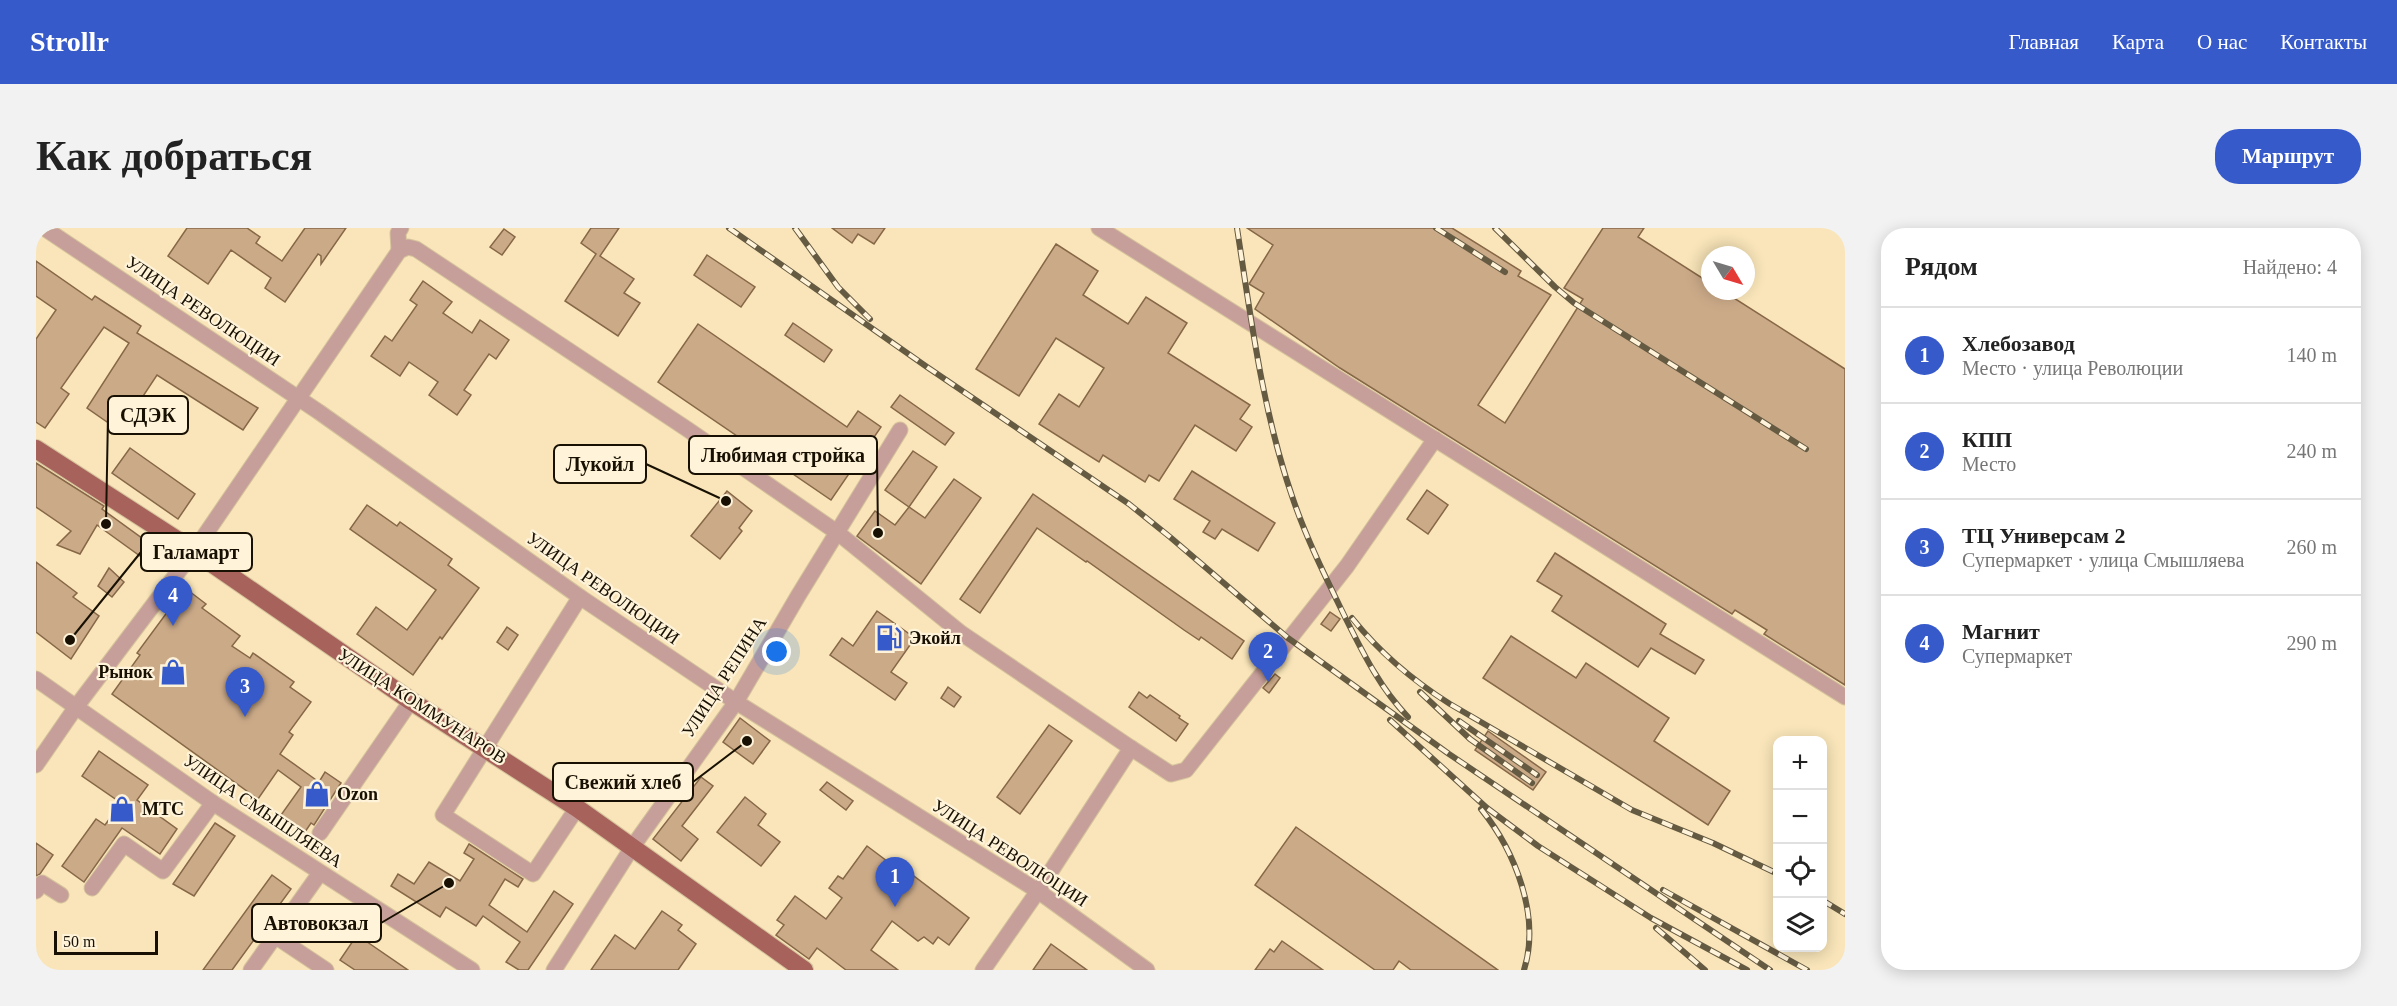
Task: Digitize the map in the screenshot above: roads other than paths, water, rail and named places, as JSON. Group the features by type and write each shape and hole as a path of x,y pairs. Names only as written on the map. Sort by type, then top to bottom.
{"main road":[{"name":"УЛИЦА КОММУНАРОВ","path":"36,449 194,551 411,702 578,808 804,970"}],"street":[{"name":"УЛИЦА РЕВОЛЮЦИИ","path":"44,228 300,400 580,597 736,702 1038,891 1147,970"},
{"path":"399,251 398,233 401,228"},
{"path":"1099,228 1845,697"},
{"path":"36,765 76,707 194,551 300,400 399,251 408,247 424,252 838,533 961,633 1171,774 1186,770 1347,566 1435,439"},
{"name":"УЛИЦА РЕПИНА","path":"554,970 633,846 736,702 900,430"},
{"path":"578,808 533,874 444,815 580,597"},
{"name":"УЛИЦА СМЫШЛЯЕВА","path":"36,679 213,803 472,970"},
{"path":"320,833 411,702"},
{"path":"984,970 1131,748"},
{"path":"92,888 124,844 164,870 213,803"},
{"path":"251,970 320,873"},
{"path":"36,891 42,883 61,895"},
{"path":"275,936 326,970"}],"railway":[{"path":"729,228 927,367 1129,504 1288,638 1449,754 1770,970"},
{"path":"795,228 838,287 870,319"},
{"path":"1237,228 1265,397 1292,496 1317,558 1358,644 1381,682 1408,717"},
{"path":"1436,228 1505,272"},
{"path":"1495,228 1574,303 1806,449"},
{"path":"1352,618 1397,665 1450,704 1632,810 1713,843 1773,872"},
{"path":"1420,692 1470,739 1532,783"},
{"path":"1390,720 1487,808 1538,846 1651,918 1747,970"},
{"path":"1459,721 1537,775"},
{"path":"1481,809 1504,844 1522,885 1529,928 1524,970"},
{"path":"1663,890 1807,970"},
{"path":"1827,903 1845,914"},
{"path":"1656,928 1705,970"}],"place":[{"name":"Лукойл","path":"726,501"},
{"name":"СДЭК","path":"106,524"},
{"name":"Любимая стройка","path":"878,533"},
{"name":"Магнит","path":"173,626"},
{"name":"Экойл","path":"889,638"},
{"name":"Галамарт","path":"70,640"},
{"name":"Рынок","path":"173,672"},
{"name":"КПП","path":"1268,682"},
{"name":"ТЦ Универсам 2","path":"245,717"},
{"name":"Свежий хлеб","path":"747,741"},
{"name":"Ozon","path":"317,794"},
{"name":"МТС","path":"122,809"},
{"name":"Автовокзал","path":"449,883"},
{"name":"Хлебозавод","path":"895,907"}]}
